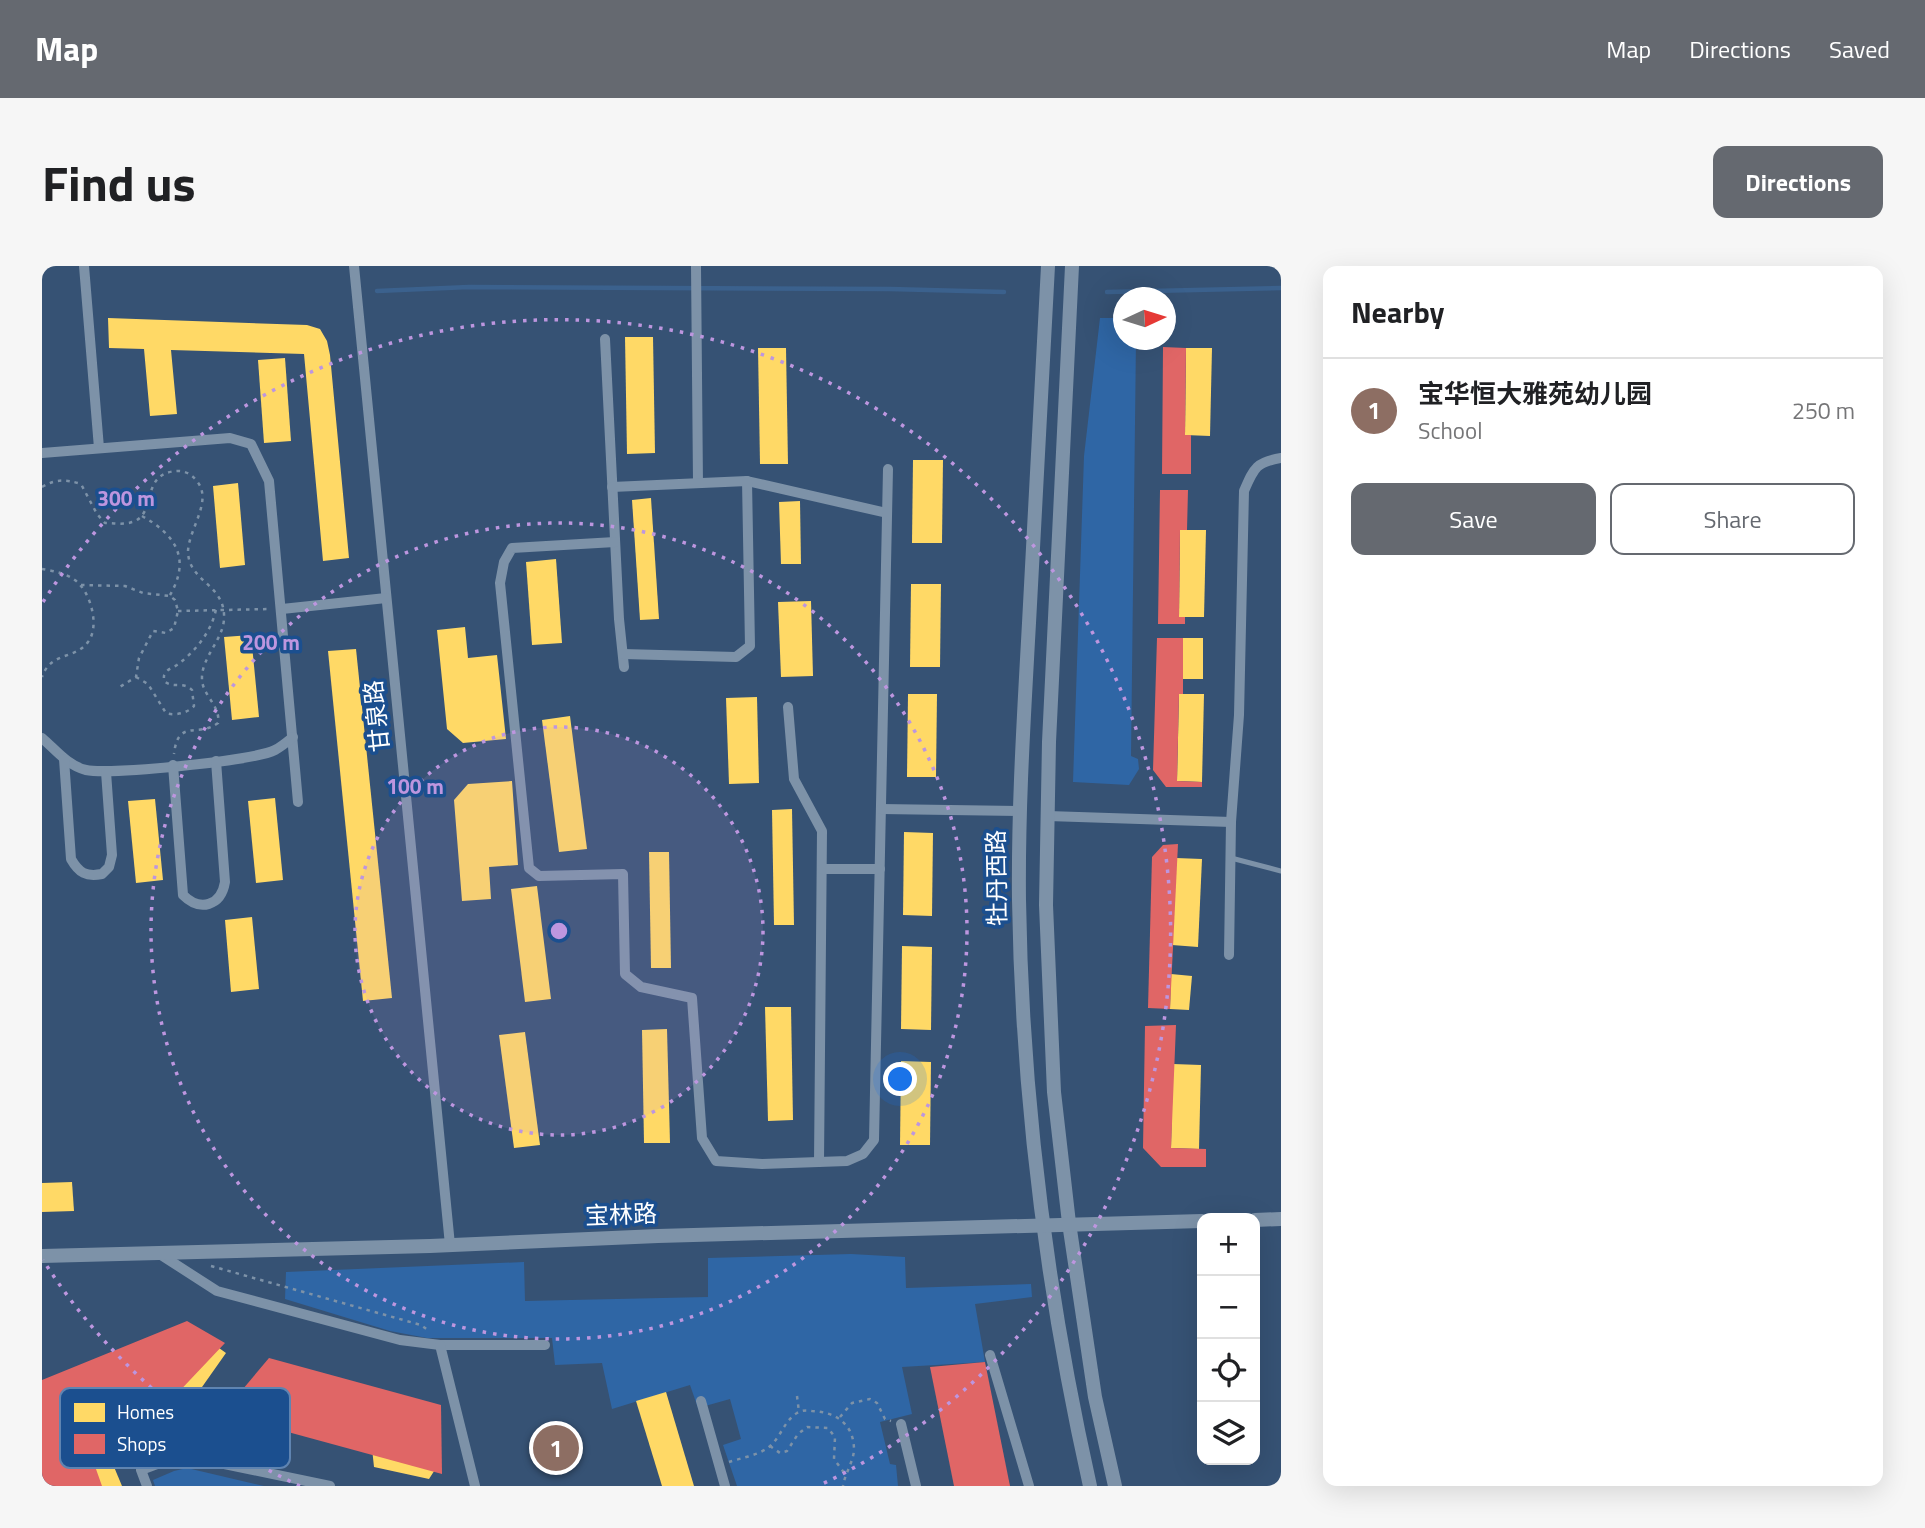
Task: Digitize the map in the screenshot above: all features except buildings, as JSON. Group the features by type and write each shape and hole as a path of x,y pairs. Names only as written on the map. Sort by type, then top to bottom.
{"street":[{"path":"84,266 99,448"},
{"name":"甘泉路","path":"354,266 450,1245"},
{"path":"696,266 698,482"},
{"name":"牡丹西路","path":"1048,266 1020,811 1019,902 1032,1139 1070,1398 1090,1486"},
{"name":"牡丹西路","path":"1072,266 1049,728 1046,905 1054,1092 1069,1223 1095,1396 1115,1486"},
{"path":"605,339 624,667"},
{"path":"42,453 230,438 251,444 269,481 298,802"},
{"path":"1229,955 1231,822 1239,715 1244,491 1251,475 1262,461 1281,458"},
{"path":"615,542 512,548 505,562 500,583 529,868 539,876 623,874 625,974 641,987 692,998 702,1138 716,1161 762,1164 848,1161 863,1154 874,1140 888,469"},
{"path":"623,654 736,657 750,646 747,481"},
{"path":"612,487 747,481 887,513"},
{"path":"282,609 387,598"},
{"path":"788,707 794,779 822,831 818,1162"},
{"path":"42,738 64,759 83,769 106,772 216,761 274,751 293,737"},
{"path":"64,759 71,859 85,875 102,874 109,867 112,855 106,772"},
{"path":"173,765 184,895 190,902 210,904 223,892 225,882 216,761"},
{"path":"881,809 1020,811"},
{"path":"1048,816 1231,822"},
{"path":"822,869 880,869"},
{"path":"1260,1220 1281,1219"},
{"name":"宝林路","path":"42,1256 1197,1221"},
{"path":"158,1253 217,1291 400,1340 440,1345 545,1345"},
{"path":"440,1345 470,1485"},
{"path":"990,1356 1029,1486"},
{"path":"701,1401 725,1486"},
{"path":"901,1424 916,1486"},
{"path":"146,1468 141,1470 147,1486"},
{"path":"243,1468 330,1486"}],"lane":[{"path":"1230,858 1281,871"}],"path":[{"path":"42,487 52,481 66,479 81,484 97,514 106,523 134,522 142,516 153,482 162,475 176,471 187,472 203,489 202,504 190,536 188,554 192,568 218,593 224,609 224,621 201,681 219,716 218,723 212,728 184,731 177,737 173,765"},
{"path":"142,516 163,529 173,540 180,557 180,573 170,596"},
{"path":"42,569 69,577 81,585 125,586 143,593 170,596 175,600 178,611 174,628 166,633 153,631 139,658 136,677 118,688"},
{"path":"42,677 55,658 72,653 88,642 94,624 81,585"},
{"path":"136,677 148,684 166,713 191,710 194,706 192,690 182,684 167,684 163,676 189,654 207,633 216,609"},
{"path":"178,611 282,609"},
{"path":"191,1252 213,1268 421,1325 432,1332 440,1345"},
{"path":"797,1396 799,1412"},
{"path":"840,1417 852,1403 870,1399 877,1403 885,1419 901,1424"},
{"path":"719,1465 770,1446 789,1420 799,1412 824,1411 840,1417 847,1426 853,1444 852,1459 843,1486"},
{"path":"770,1446 780,1453 788,1451 798,1434 807,1427 828,1428 835,1437 834,1460 845,1474"}],"shaded area":[{"path":"1100,318 1113,318 1113,350 1136,350 1131,756 1138,759 1139,769 1129,785 1073,782 1084,456"},
{"path":"851,1254 905,1257 906,1288 1031,1284 1032,1297 975,1304 985,1362 902,1367 912,1414 880,1422 890,1464 896,1465 898,1486 737,1486 723,1445 741,1439 730,1399 698,1408 690,1385 612,1409 602,1363 555,1365 552,1338 427,1338 390,1331 285,1299 286,1272 524,1262 525,1301 708,1297 708,1258"},
{"path":"187,1468 264,1486 155,1486 153,1480"}],"waterway":[{"path":"377,291 469,287 1004,292"},
{"path":"1107,292 1281,288"}],"place":[{"name":"宝华恒大雅苑幼儿园","path":"556,1448"}]}
